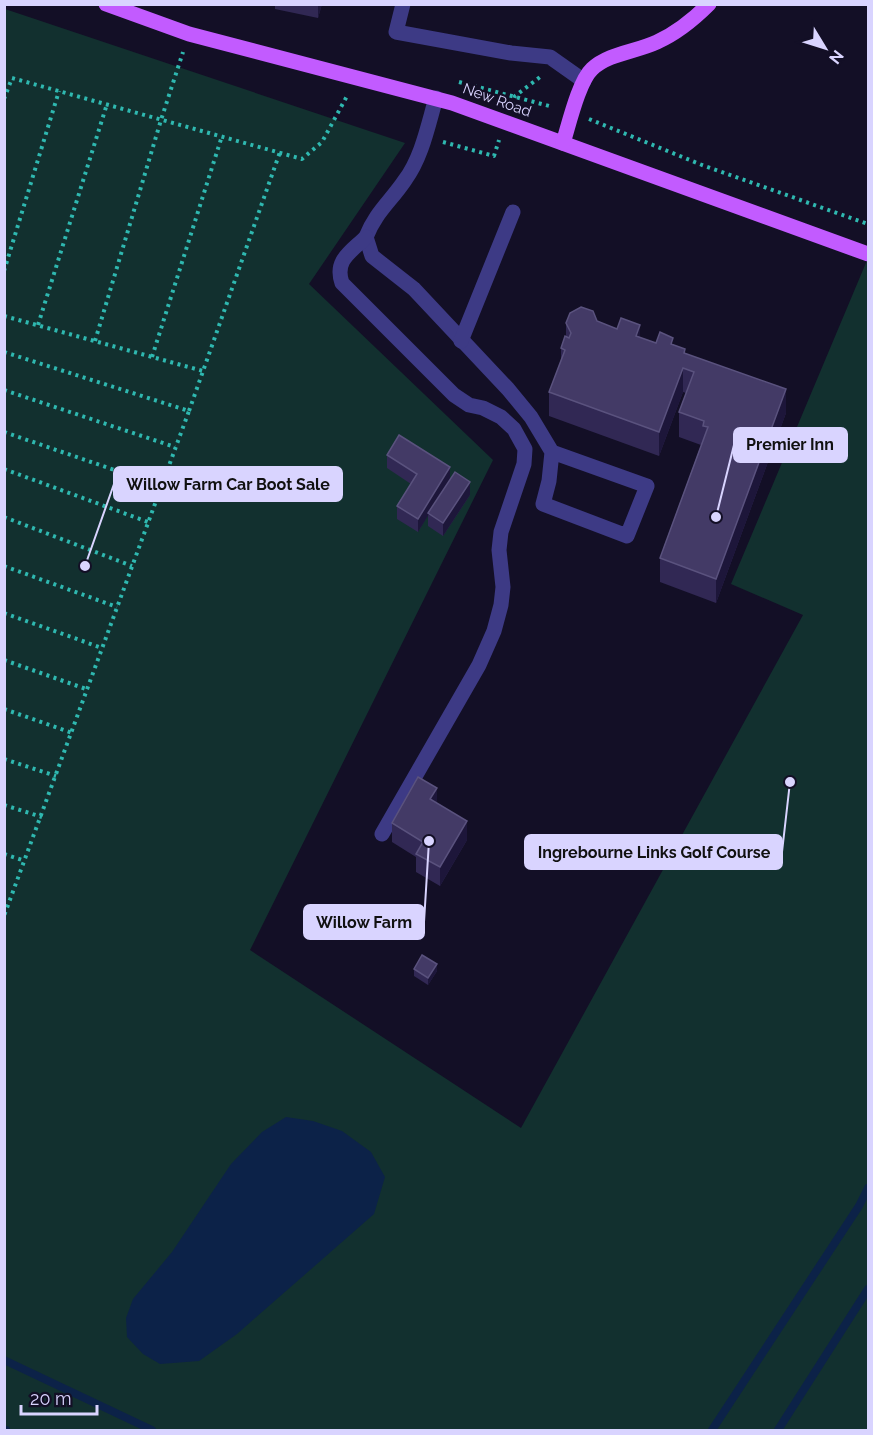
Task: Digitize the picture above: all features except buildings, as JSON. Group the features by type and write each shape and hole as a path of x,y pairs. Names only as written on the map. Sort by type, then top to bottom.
{"main road":[{"name":"New Road","path":"106,4 189,34 435,98 563,142 868,254"},
{"path":"563,142 584,81 592,69 609,59 656,43 687,25 709,4"}],"lane":[{"path":"403,4 396,32 511,53 549,57 584,81"},
{"path":"382,834 480,665 494,631 503,587 499,550 501,532 524,464 525,449 514,429 501,417 483,408 469,405 454,395 342,283 339,273 340,264 366,237 372,221 407,179 424,137 435,98"},
{"path":"461,341 513,212"},
{"path":"366,237 372,256 414,289 508,389 531,417 552,452 549,481 543,504 627,536 647,486 552,452"}],"path":[{"path":"95,341 160,120 189,34"},
{"path":"511,106 515,96 557,63"},
{"path":"4,99 12,78 302,159 322,142 357,77"},
{"path":"4,271 59,91"},
{"name":"New Road","path":"515,96 544,106"},
{"path":"39,325 107,104"},
{"path":"605,126 702,165 868,224"},
{"path":"152,357 222,136"},
{"path":"424,137 494,156 497,148"},
{"path":"4,916 7,903 42,818 86,689 189,411 280,152"},
{"path":"4,316 203,371"},
{"path":"4,352 189,411"},
{"path":"4,390 175,447"},
{"path":"4,432 161,486"},
{"path":"4,469 148,522"},
{"path":"4,517 132,566"},
{"path":"4,566 117,607"},
{"path":"4,613 102,648"},
{"path":"4,660 86,689"},
{"path":"4,709 72,733"},
{"path":"4,759 56,776"},
{"path":"4,805 42,818"},
{"path":"4,854 25,861"}],"green space":[{"path":"5,9 405,143 309,284 493,460 250,950 521,1128 803,615 731,584 868,258 868,1430 5,1430"}],"water":[{"path":"286,1117 313,1121 342,1131 371,1152 385,1177 374,1214 237,1334 199,1361 160,1364 143,1354 127,1337 126,1318 133,1299 172,1252 231,1164 262,1132"}],"waterway":[{"path":"712,1430 859,1206 868,1188"},
{"path":"778,1430 868,1289"},
{"path":"4,1360 152,1430"}],"place":[{"name":"Premier Inn","path":"716,517"},
{"name":"Willow Farm Car Boot Sale","path":"85,566"},
{"name":"Ingrebourne Links Golf Course","path":"790,782"},
{"name":"Willow Farm","path":"429,841"}]}
